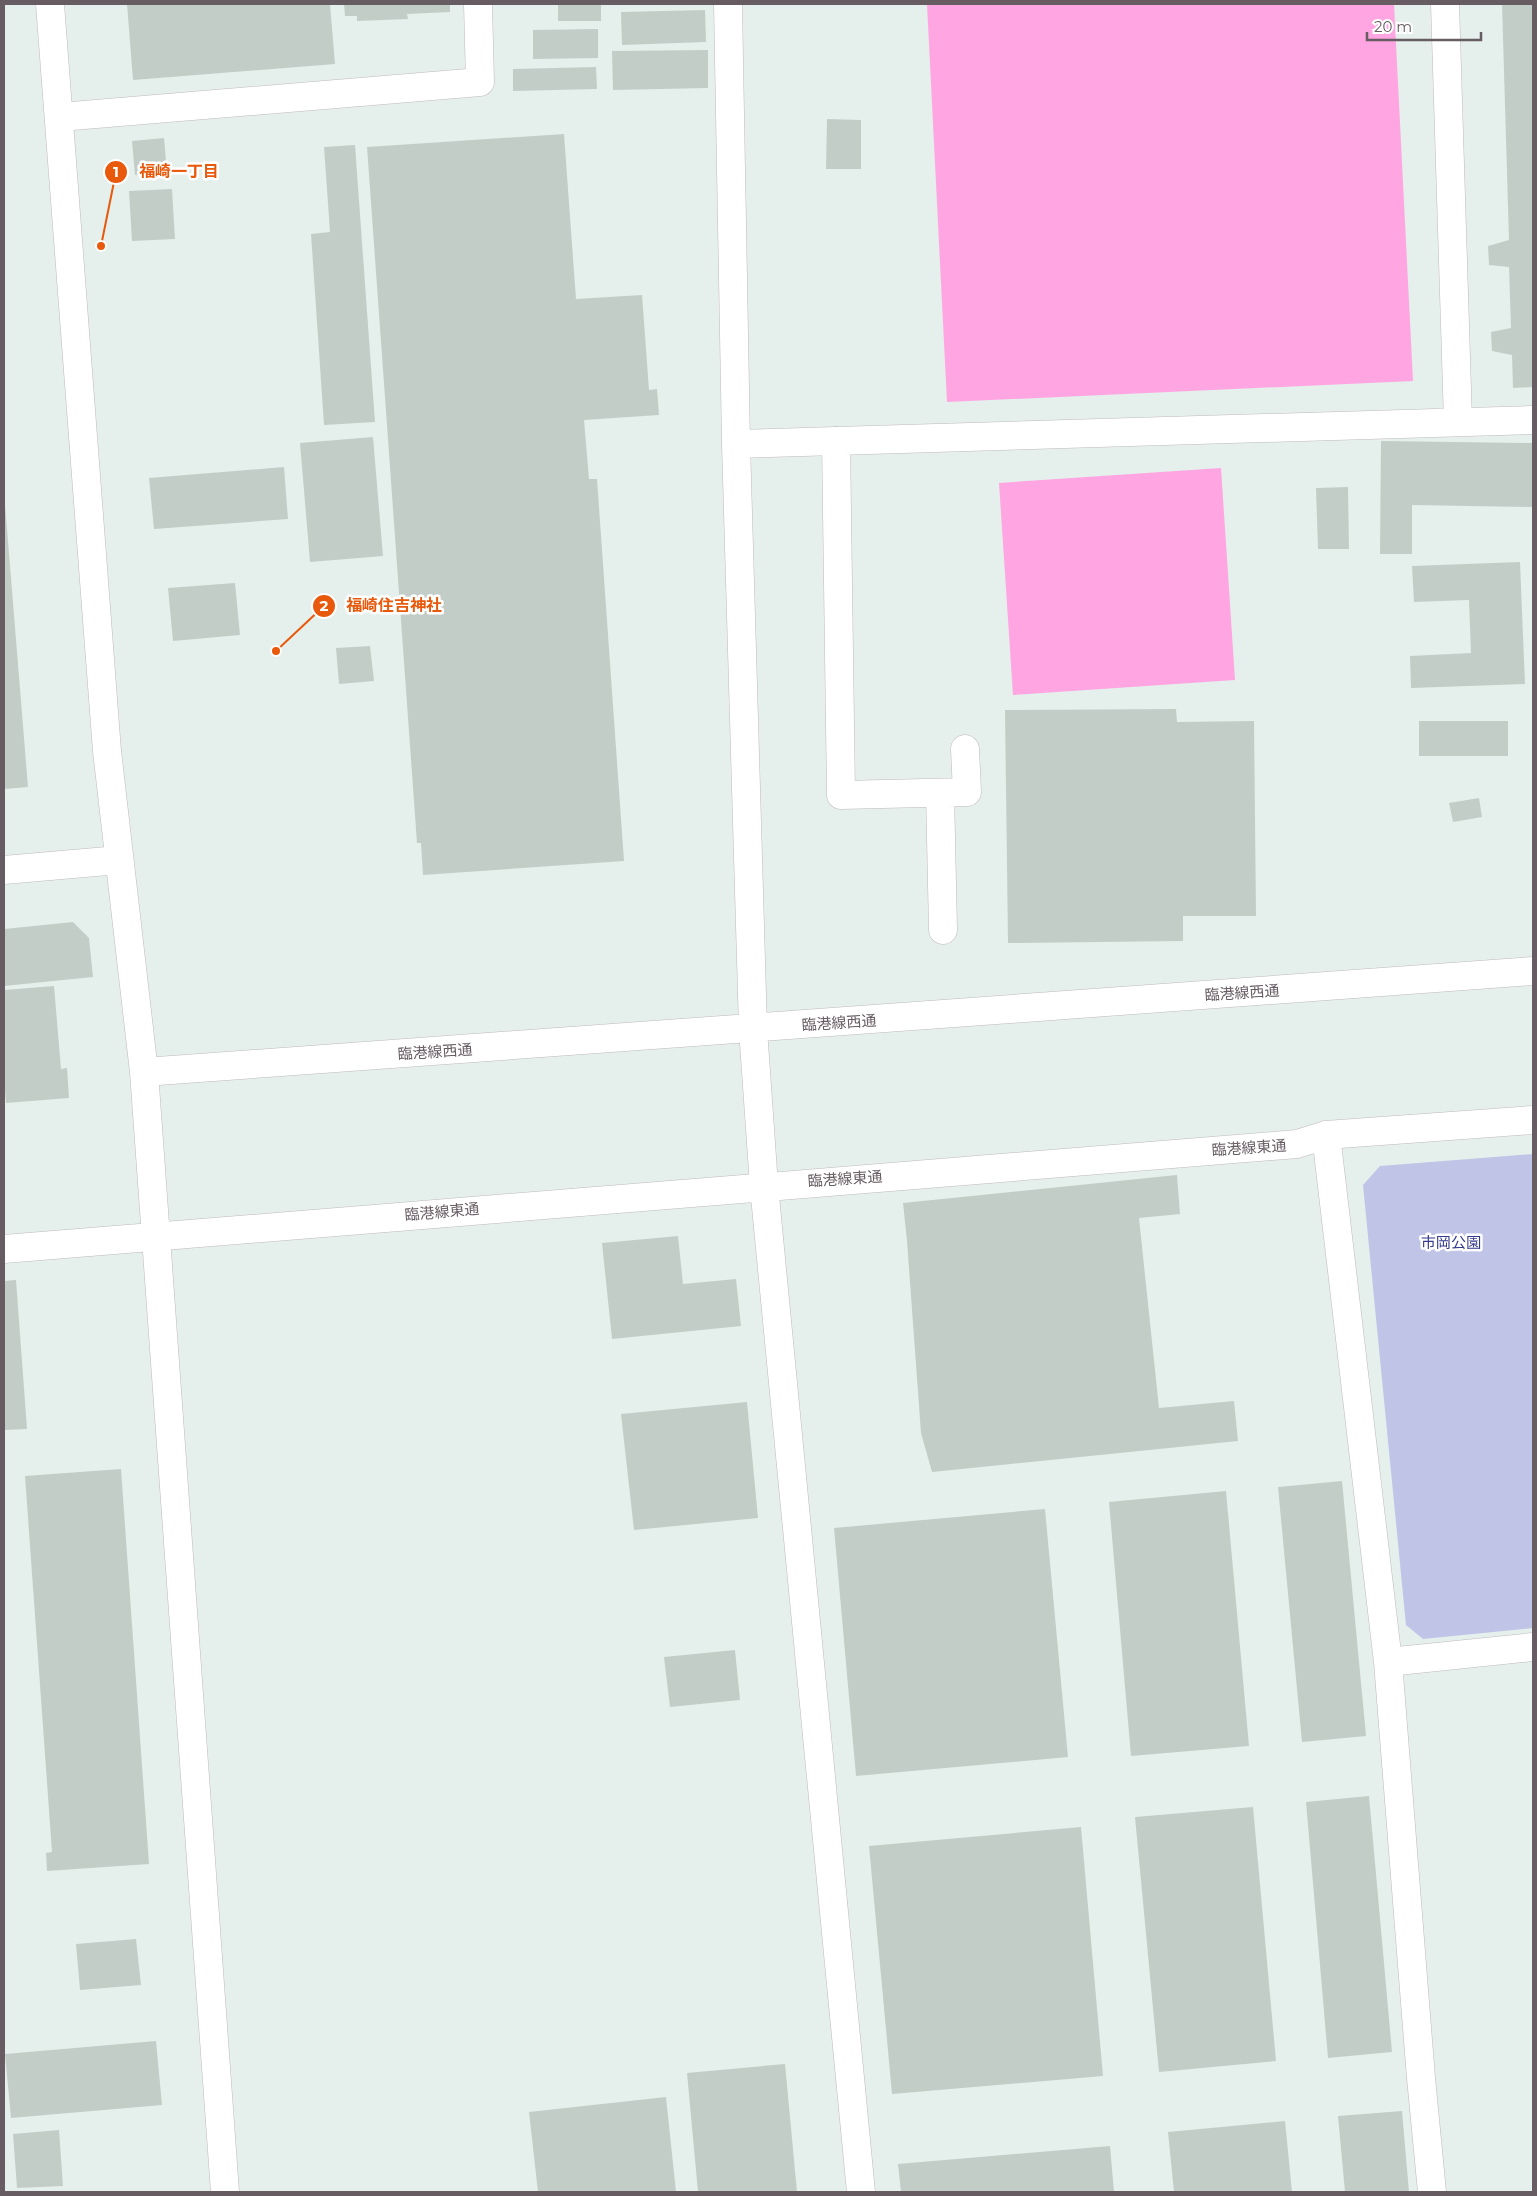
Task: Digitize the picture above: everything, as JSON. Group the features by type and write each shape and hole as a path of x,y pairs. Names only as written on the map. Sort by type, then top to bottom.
{"street":[{"path":"50,4 60,117 106,750 144,1072 225,2192"},
{"path":"60,117 480,82 478,4"},
{"path":"728,4 736,444 753,1029 764,1186 861,2192"},
{"path":"1445,4 1458,422"},
{"path":"736,444 1533,420"},
{"path":"836,441 841,796 967,792 965,749"},
{"path":"940,793 943,930"},
{"path":"4,870 119,860"},
{"name":"臨港線西通","path":"144,1072 1533,971"},
{"name":"臨港線東通","path":"4,1249 1297,1144 1326,1134 1533,1120"},
{"path":"1326,1134 1388,1662 1420,2068 1432,2192"},
{"path":"1388,1662 1533,1646"}],"green space":[{"name":"市岡公園","path":"1533,1154 1533,1628 1423,1639 1406,1625 1363,1185 1380,1166"}],"shaded area":[{"path":"927,4 1394,4 1413,381 947,402"},
{"path":"1221,468 1235,680 1013,695 999,483"}],"building":[{"path":"127,4 330,4 335,64 133,80"},
{"path":"344,4 450,4 450,12 407,14 408,19 357,21 357,16 345,16"},
{"path":"558,4 601,4 601,21 558,21"},
{"path":"1502,4 1533,4 1533,387 1513,388 1512,355 1492,351 1491,332 1511,328 1509,267 1489,265 1488,246 1509,240"},
{"path":"705,10 706,42 622,45 621,12"},
{"path":"598,29 598,58 533,59 533,30"},
{"path":"708,50 708,88 613,90 612,51"},
{"path":"596,67 597,89 513,91 513,69"},
{"path":"827,119 861,120 861,169 826,169"},
{"path":"564,134 576,299 642,295 649,390 657,389 659,415 584,420 589,479 597,479 624,861 423,875 421,843 417,843 367,147"},
{"path":"164,138 167,173 135,175 132,141"},
{"path":"355,145 375,422 324,425 311,234 330,232 324,147"},
{"path":"172,189 175,239 132,241 129,191"},
{"path":"373,437 383,556 310,562 300,443"},
{"path":"1381,441 1533,443 1533,507 1412,505 1412,554 1380,554"},
{"path":"284,467 288,519 154,529 149,478"},
{"path":"1348,487 1349,549 1318,549 1316,488"},
{"path":"4,492 28,787 4,789"},
{"path":"1520,562 1525,684 1411,688 1410,656 1471,653 1469,600 1414,602 1412,566"},
{"path":"235,583 240,635 173,641 168,588"},
{"path":"370,646 374,681 339,684 336,648"},
{"path":"1176,709 1177,722 1254,721 1256,916 1183,916 1183,941 1008,943 1005,710"},
{"path":"1419,721 1508,721 1508,756 1419,756"},
{"path":"1479,798 1482,817 1453,822 1449,803"},
{"path":"73,922 89,938 93,977 4,986 4,929"},
{"path":"54,986 61,1069 67,1068 69,1098 6,1103 4,1075 4,990"},
{"path":"1177,1175 1180,1214 1139,1218 1159,1408 1234,1401 1238,1441 932,1472 921,1433 903,1203"},
{"path":"678,1236 683,1284 736,1279 741,1326 612,1339 602,1243"},
{"path":"16,1280 27,1429 4,1430 4,1281"},
{"path":"747,1402 758,1518 634,1530 621,1414"},
{"path":"121,1469 149,1864 47,1871 46,1853 52,1852 25,1476"},
{"path":"1342,1481 1366,1736 1302,1742 1278,1487"},
{"path":"1226,1491 1249,1746 1131,1756 1109,1502"},
{"path":"1045,1509 1068,1757 856,1776 834,1528"},
{"path":"735,1650 740,1700 670,1707 664,1657"},
{"path":"1369,1796 1392,2052 1328,2058 1306,1802"},
{"path":"1253,1807 1276,2061 1159,2072 1135,1817"},
{"path":"1081,1827 1103,2076 892,2094 869,1846"},
{"path":"136,1939 141,1985 80,1990 76,1944"},
{"path":"156,2041 162,2105 11,2118 5,2054"},
{"path":"785,2064 797,2192 698,2192 687,2073"},
{"path":"666,2097 676,2192 538,2192 529,2112"},
{"path":"1402,2111 1409,2192 1345,2192 1338,2116"},
{"path":"1285,2121 1292,2192 1174,2192 1168,2132"},
{"path":"59,2130 63,2186 17,2188 13,2134"},
{"path":"1110,2146 1114,2192 901,2192 898,2164"}],"place":[{"name":"福崎一丁目","path":"101,246"},
{"name":"福崎住吉神社","path":"276,651"}]}
